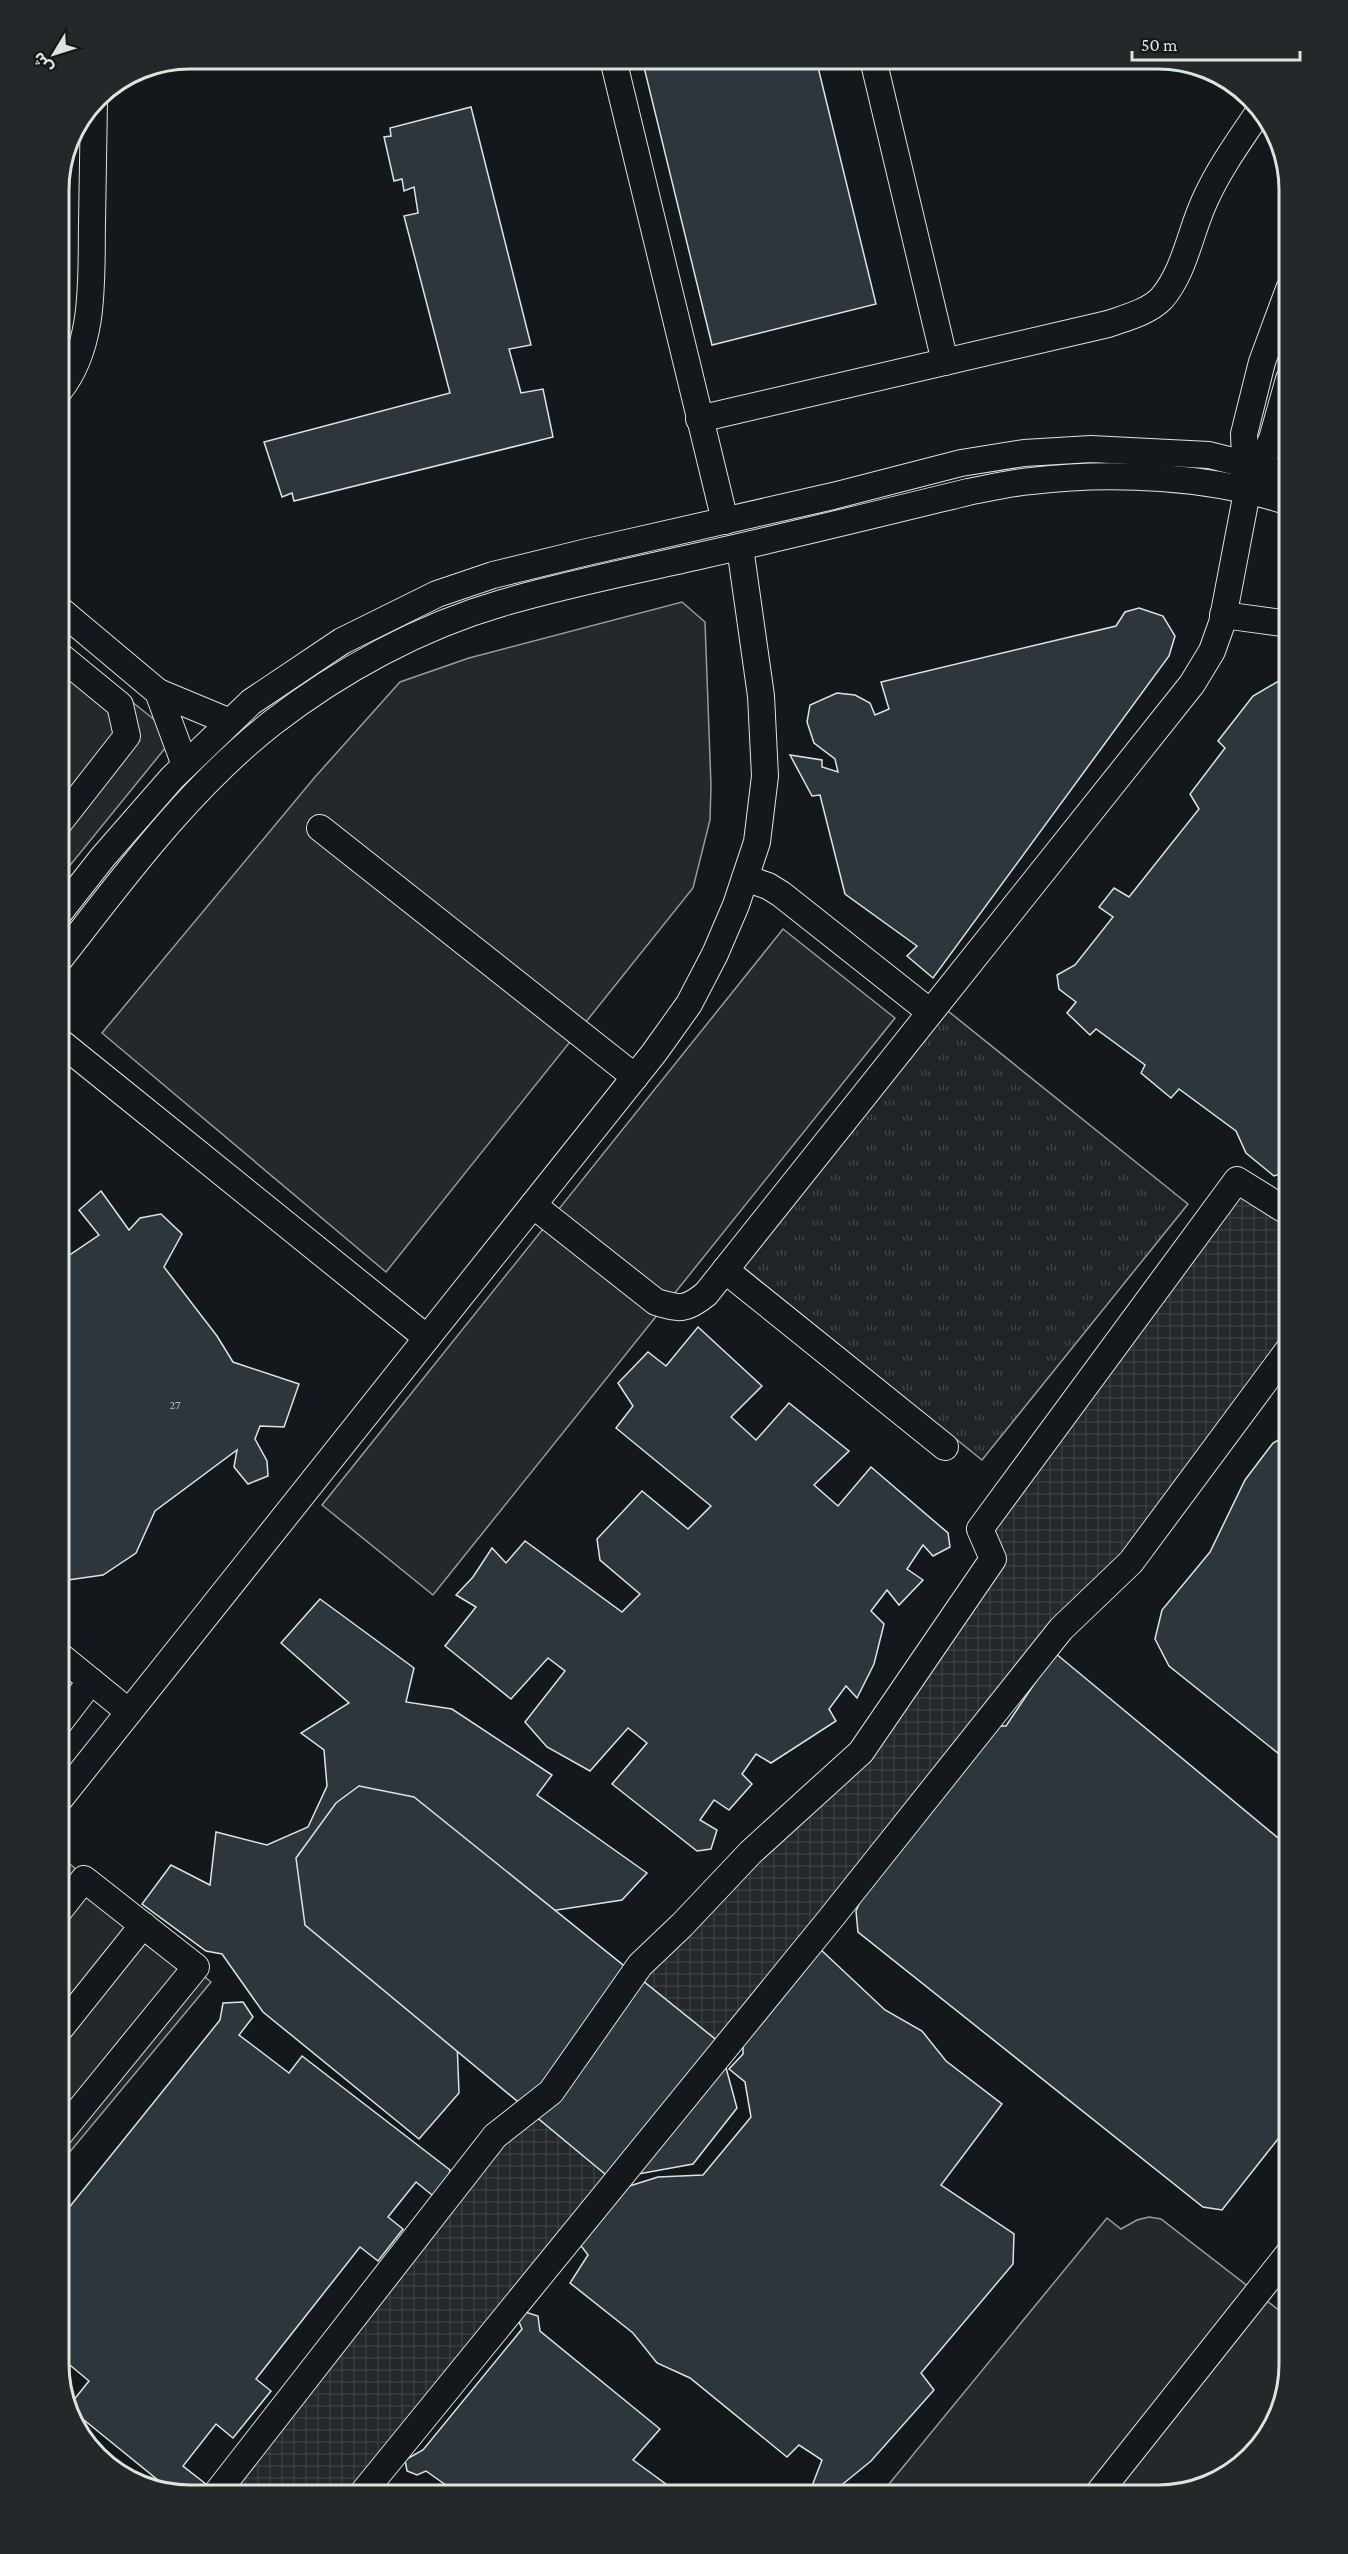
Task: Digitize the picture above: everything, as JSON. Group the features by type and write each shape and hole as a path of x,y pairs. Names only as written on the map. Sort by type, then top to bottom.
{"street":[{"path":"615,69 725,521"},
{"path":"875,69 945,362"},
{"path":"69,379 82,347 90,301 94,116"},
{"path":"699,420 1108,324 1137,313 1160,300 1172,285 1204,201 1226,160 1255,117"},
{"path":"533,1204 656,1302 679,1308 692,1305 706,1294 1192,684 1212,651 1223,615 1252,466 1244,434 1262,362 1279,318"},
{"path":"1252,466 1272,439 1279,416"},
{"path":"69,901 134,821 185,765 251,702 342,641 437,594 503,573 961,463 1024,453 1091,449 1209,455 1279,472"},
{"path":"69,947 127,873 192,796 271,724 311,695 404,641 500,604 968,492 1030,481 1088,476 1149,478 1202,483 1279,499"},
{"path":"69,1786 635,1077 689,1004 715,954 757,842 765,776 761,696 740,547"},
{"path":"1223,615 1279,623"},
{"path":"69,617 158,692 230,722"},
{"path":"69,663 120,705 127,736 69,811"},
{"path":"158,692 185,765"},
{"path":"320,828 635,1077"},
{"path":"745,878 768,886 781,894 930,1012"},
{"path":"69,1049 427,1338"},
{"path":"223,2485 495,2136 551,2092 640,1965 682,1925 751,1852 861,1752 993,1559 980,1529 1236,1180 1279,1206"},
{"path":"724,1270 945,1447"},
{"path":"369,2485 816,1936 1061,1629 1131,1562 1279,1364"},
{"path":"69,1663 129,1712"},
{"path":"69,1710 91,1681"},
{"path":"69,1897 84,1879 196,1967 69,2122"},
{"path":"69,2017 143,1925"},
{"path":"1106,2485 1279,2267"}],"green space":[{"path":"948,1011 1188,1204 982,1460 743,1267"}],"shaded area":[{"path":"682,602 705,622 711,786 710,820 693,888 386,1272 102,1033 315,777 400,682 469,658"},
{"path":"69,652 175,736 69,867"},
{"path":"783,929 895,1018 433,1595 322,1505"},
{"path":"1237,1180 1279,1199 1279,1361 369,2485 223,2485 640,1965 861,1752 993,1559 980,1529"},
{"path":"69,1863 211,1982 69,2153"},
{"path":"1149,2217 1161,2219 1279,2310 1279,2364 1275,2395 1267,2418 1249,2444 1232,2460 1204,2476 1166,2485 888,2485 1107,2218 1121,2229 1137,2220"}],"building":[{"path":"644,69 818,69 876,304 712,345"},
{"path":"471,107 531,345 509,349 521,393 543,389 553,437 294,501 292,493 282,497 264,442 450,393 404,216 418,213 414,187 404,191 402,179 394,181 384,137 391,136 390,128"},
{"path":"1139,608 1163,616 1175,636 1169,656 933,978 907,956 917,946 845,894 820,795 812,796 790,755 822,760 822,767 838,772 835,759 814,743 807,722 810,705 837,693 855,695 870,703 875,715 889,709 881,682 1116,626 1125,612"},
{"path":"1279,681 1279,1174 1274,1176 1246,1153 1236,1131 1179,1089 1171,1098 1141,1073 1145,1065 1096,1029 1090,1035 1067,1013 1076,1002 1059,989 1057,975 1075,965 1113,917 1099,907 1114,888 1129,897 1199,809 1190,794 1225,748 1218,741 1253,696"},
{"path":"101,1191 129,1230 140,1218 161,1214 182,1234 164,1267 217,1336 233,1362 299,1384 284,1427 260,1426 255,1439 267,1461 268,1476 248,1484 234,1467 237,1450 155,1511 136,1553 103,1575 69,1580 69,1255 99,1235 79,1210"},
{"path":"698,1327 762,1386 731,1417 756,1440 789,1403 849,1451 814,1485 838,1506 871,1467 948,1533 950,1547 933,1556 923,1545 907,1569 923,1580 899,1605 887,1590 871,1611 884,1624 874,1664 857,1698 846,1686 829,1709 836,1721 771,1763 756,1754 742,1774 752,1784 729,1810 714,1800 700,1820 717,1830 711,1849 697,1851 612,1784 647,1743 628,1728 590,1771 547,1747 525,1722 565,1671 548,1658 511,1699 445,1646 476,1607 456,1595 473,1577 492,1548 506,1563 525,1541 622,1612 640,1594 600,1560 597,1539 642,1491 688,1529 711,1506 616,1428 633,1406 618,1383 648,1352 666,1366"},
{"path":"1279,1440 1279,1754 1169,1666 1155,1639 1162,1610 1210,1552 1245,1480 1273,1443"},
{"path":"320,1599 414,1668 406,1702 452,1709 552,1775 537,1795 647,1873 622,1900 544,1912 436,1838 356,1932 456,2015 459,2093 419,2139 263,2012 222,1954 206,1951 142,1904 171,1865 210,1885 216,1832 267,1845 308,1827 327,1786 324,1750 301,1733 349,1703 281,1643"},
{"path":"1055,1653 1279,1839 1279,2138 1222,2210 1203,2207 858,1932 856,1911 860,1902 993,1726 1006,1726"},
{"path":"359,1786 414,1797 719,2042 737,2108 693,2164 611,2179 305,1925 296,1858 336,1803"},
{"path":"819,1948 885,2010 922,2031 946,2061 1002,2104 941,2185 1014,2234 1013,2264 921,2373 934,2390 871,2461 842,2485 812,2485 822,2460 799,2445 787,2457 690,2378 657,2363 633,2333 570,2283 588,2255 576,2239 620,2189 658,2177 703,2175 751,2117 745,2082 729,2069 743,2054 743,2043"},
{"path":"243,2002 253,2017 239,2035 289,2073 302,2056 450,2170 446,2189 432,2195 416,2182 388,2217 403,2229 378,2261 360,2247 256,2379 271,2391 233,2438 216,2424 183,2466 207,2485 182,2485 160,2481 82,2419 78,2410 74,2399 89,2381 69,2364 69,2208 220,2020 223,2003"},
{"path":"525,2312 538,2316 540,2331 660,2429 633,2460 667,2485 446,2485 426,2471 417,2475 407,2471 405,2460 423,2450 522,2329 517,2317"}]}
